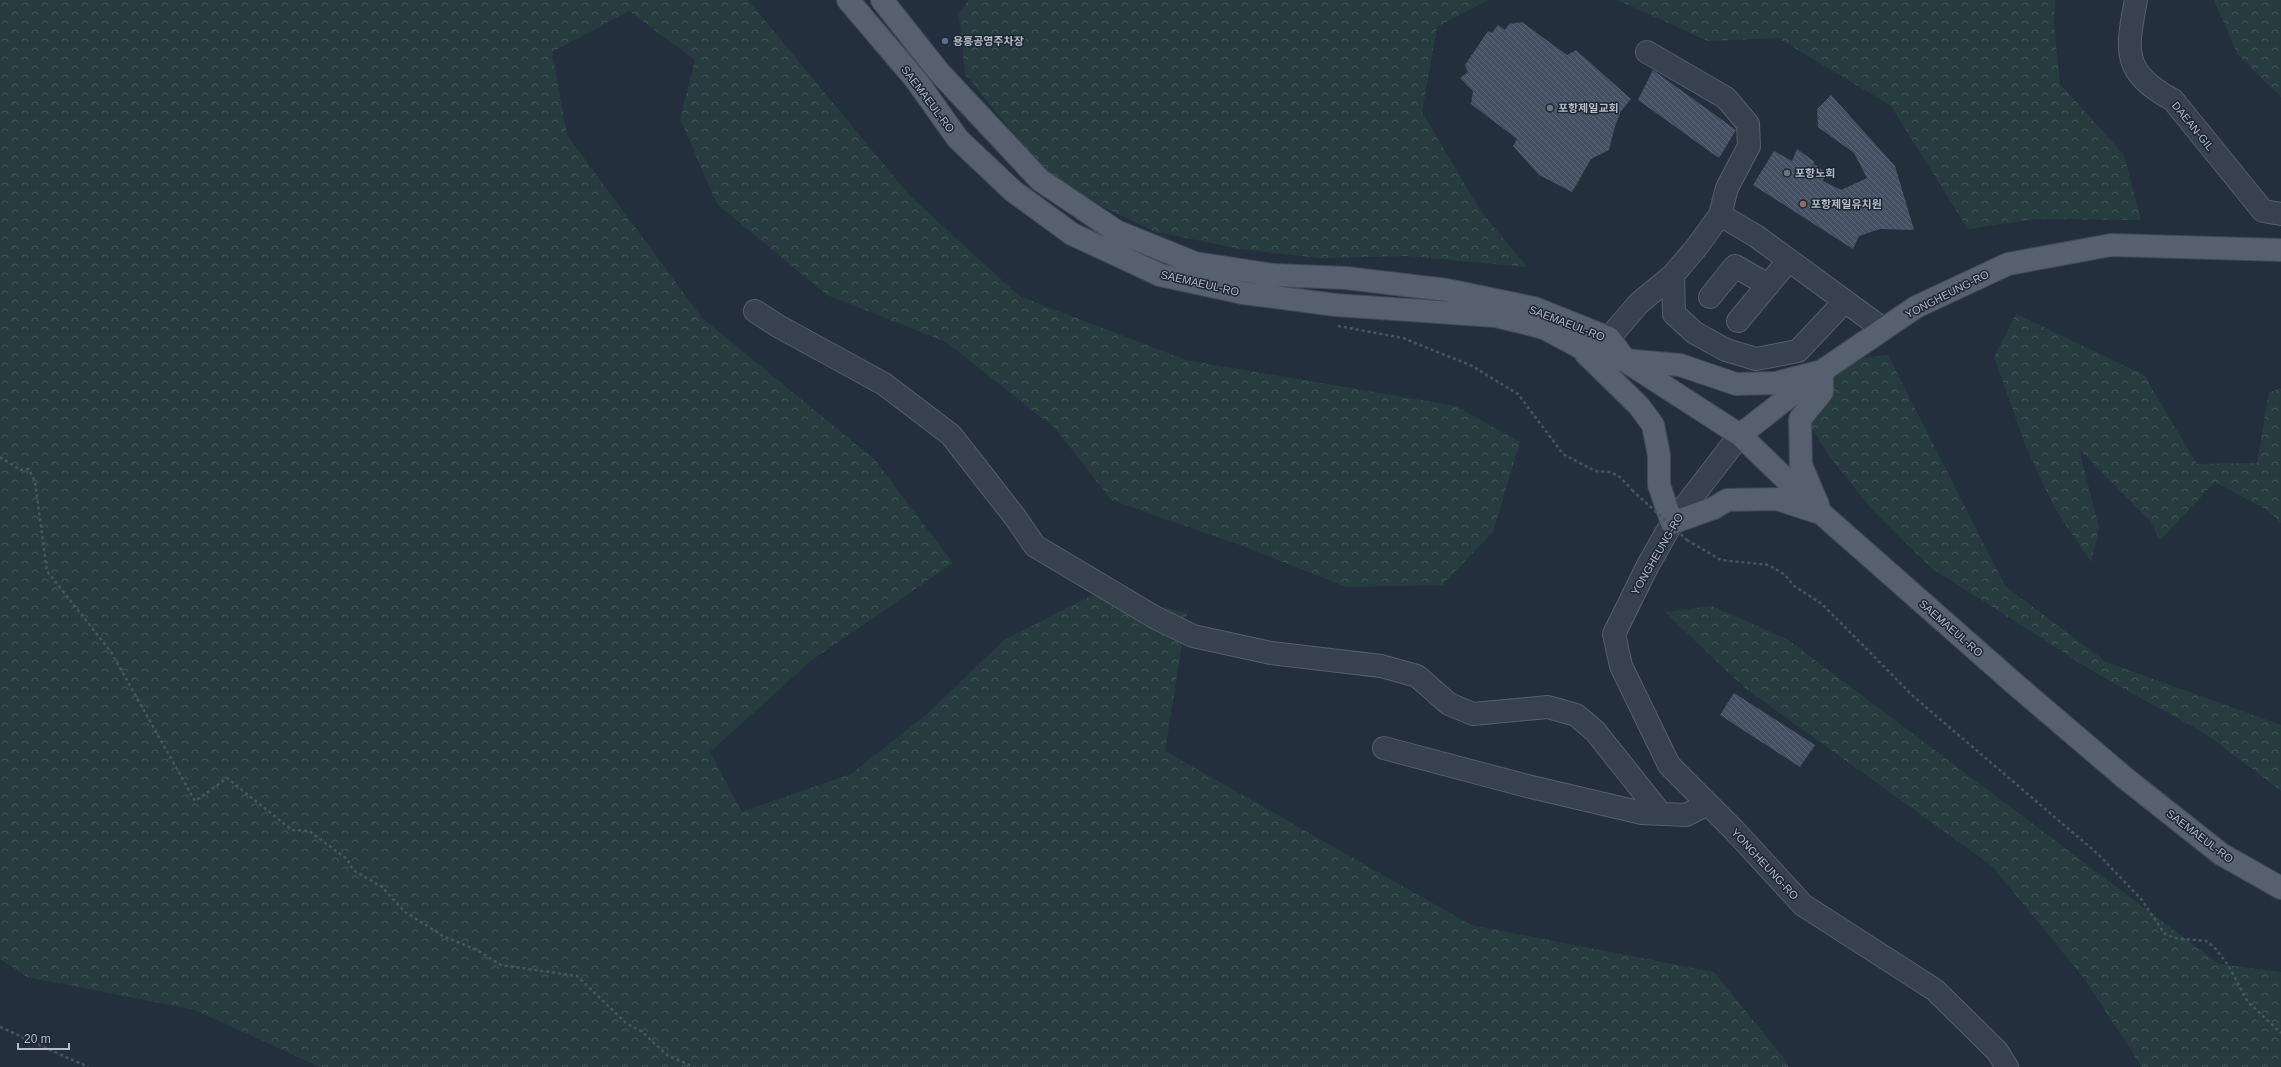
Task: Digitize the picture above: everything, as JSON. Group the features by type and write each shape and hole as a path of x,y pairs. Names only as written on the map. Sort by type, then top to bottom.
{"main road":[{"name":"SAEMAEUL-RO","path":"848,0 916,80 958,140 1013,191 1072,234 1160,275 1243,293 1329,304 1496,316 1544,328 1580,349 1600,358 1627,362"},
{"name":"SAEMAEUL-RO","path":"882,0 939,72 1040,180 1116,231 1195,263 1273,275 1346,278 1447,290 1534,308 1608,338 1627,362 1740,435 1822,514 2016,686 2125,778 2221,854 2281,888"},
{"name":"YONGHEUNG-RO","path":"1740,435 1822,371 1883,329 1916,308 2008,264 2111,245 2281,250"},
{"path":"1580,349 1640,406 1653,425 1659,455 1659,485 1672,523 1714,508 1727,500 1752,498 1777,499 1822,514"},
{"path":"1627,362 1680,365 1736,384 1776,383 1822,371 1822,392 1800,419 1801,465 1822,514"}],"street":[{"name":"DAEAN-GIL","path":"2136,0 2128,42 2135,71 2154,89 2173,100 2263,211 2281,214"},
{"path":"1608,338 1640,303 1673,275 1696,248 1720,215 1727,188 1749,146 1748,124 1726,98 1648,52"},
{"path":"1720,215 1756,236 1883,329"},
{"path":"1738,321 1789,260"},
{"path":"1710,297 1735,266 1768,285"},
{"path":"1673,275 1674,314 1696,333 1726,350 1756,359 1798,351 1845,301"},
{"path":"755,311 778,326 884,384 950,435 993,487 1035,546 1156,618 1193,636 1271,653 1381,666 1417,676 1449,704 1473,714 1548,707 1576,715 1595,731 1661,814"},
{"name":"YONGHEUNG-RO","path":"1740,435 1672,523 1648,565 1614,634 1621,666 1669,765 1708,804 1802,905 1935,990 1997,1051 2007,1067"},
{"path":"1384,748 1527,786 1642,813 1686,815 1708,804"}],"path":[{"path":"1334,326 1403,338 1472,366 1518,394 1563,454 1595,471 1610,472 1620,476 1632,490 1687,540 1721,560 1769,565 1785,575 1794,586 1822,604 1914,697 2098,854 2142,899 2165,934 2175,938 2206,941 2215,948 2228,965 2248,1002 2281,1033"},
{"path":"0,457 20,470 29,469 35,482 47,571 111,652 195,801 227,778 292,830 309,831 347,859 354,870 382,887 404,912 443,936 477,950 501,965 577,976 627,1024 641,1031 667,1055 694,1067"},
{"path":"0,1027 88,1067"}],"green space":[{"path":"0,0 748,0 909,195 1019,296 1186,360 1456,406 1520,442 1493,532 1442,585 1347,587 1240,545 1111,500 1056,429 946,342 827,295 717,204 680,119 695,60 629,11 552,52 567,135 702,318 874,459 953,563 812,660 710,752 742,812 851,774 927,714 1004,640 1100,591 1187,613 1165,751 1471,925 1714,972 1782,1056 1789,1067 320,1067 195,1010 27,977 0,959"},
{"path":"968,0 1488,0 1437,27 1422,112 1480,210 1527,267 1408,256 1319,258 1240,249 1153,231 1066,189 1041,167 965,74 959,14"},
{"path":"1617,0 2055,0 2054,24 2060,84 2124,155 2141,220 2035,219 1968,229 1891,106 1778,38 1708,41"},
{"path":"2214,0 2281,0 2281,97 2238,55"},
{"path":"2016,314 2144,375 2197,464 2257,463 2269,392 2281,389 2281,523 2267,510 2215,482 2160,540 2149,520 2079,449 2099,528 2091,562 2055,509 2026,447 1994,357"},
{"path":"1888,355 2005,586 2106,662 2281,725 2281,791 2206,734 2099,675 1930,567 1871,508 1829,456 1793,397 1832,362"},
{"path":"1712,606 1787,639 2219,964 2281,972 2281,1067 2142,1067 2083,977 1992,866 1745,688 1665,612"}],"building":[{"name":"포항제일교회","path":"1522,22 1567,55 1576,50 1631,99 1621,111 1615,126 1609,150 1591,159 1572,192 1539,175 1513,146 1517,139 1471,104 1473,91 1460,78 1468,72 1465,65 1488,31 1492,33 1498,25 1505,30 1509,24"},
{"path":"1653,70 1736,130 1719,158 1638,100"},
{"name":"포항노회","path":"1831,95 1895,166 1914,230 1880,229 1859,236 1853,249 1753,185 1774,151 1792,161 1797,149 1815,162 1813,164 1826,172 1823,181 1841,190 1867,178 1854,153 1818,127 1817,109"},
{"path":"1734,693 1815,745 1800,767 1720,715"}],"place":[{"name":"용흥공영주차장","path":"945,41"},
{"name":"포항제일교회","path":"1550,108"},
{"name":"포항노회","path":"1787,173"},
{"name":"포항제일유치원","path":"1803,204"}]}
